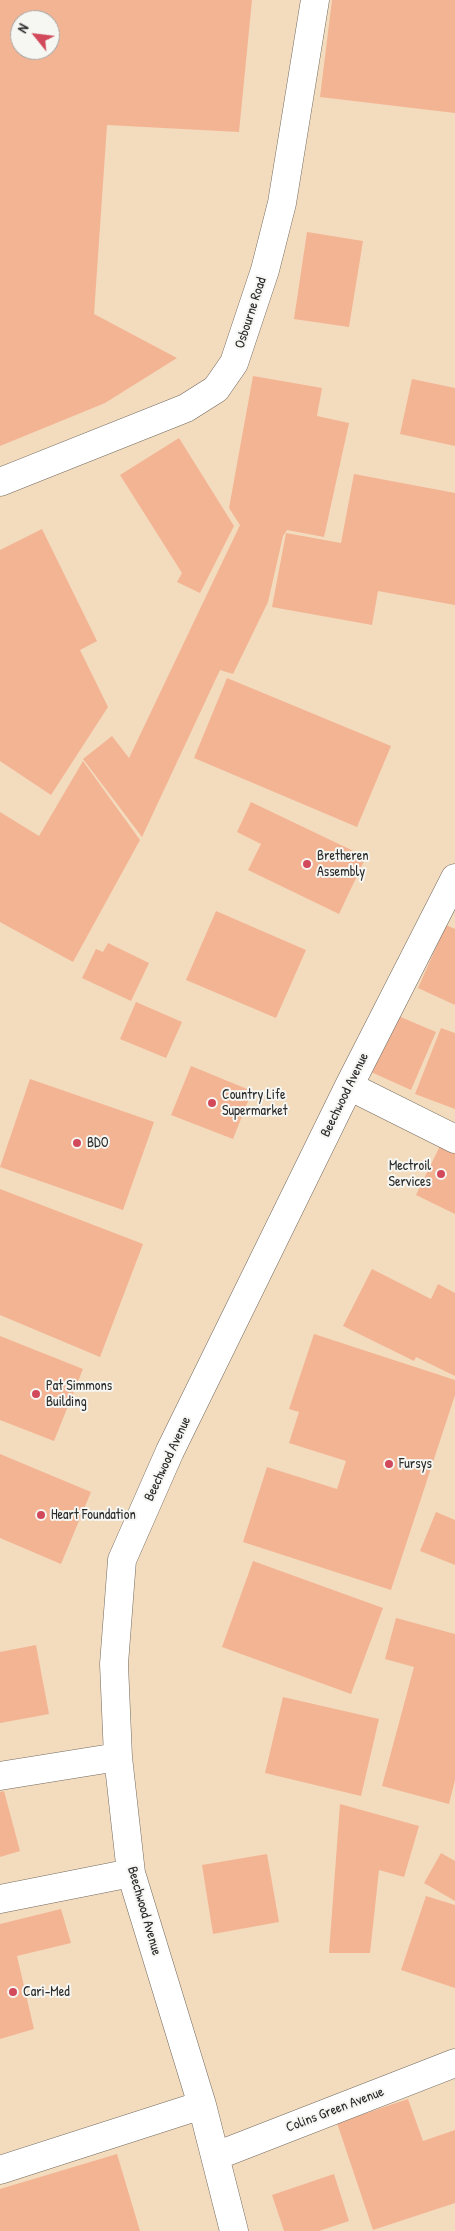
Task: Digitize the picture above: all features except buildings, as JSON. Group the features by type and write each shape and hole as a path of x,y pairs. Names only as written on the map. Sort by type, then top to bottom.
{"street":[{"name":"Osbourne Road","path":"0,482 186,408 216,389 234,363 265,270 282,203 315,0"},
{"name":"Beechwood Avenue","path":"234,2231 202,2106 131,1873 118,1757 114,1664 122,1560 170,1451 349,1086 455,878"},
{"path":"349,1086 455,1139"},
{"path":"0,1776 118,1757"},
{"path":"0,1898 131,1873"},
{"name":"Colins Green Avenue","path":"216,2156 455,2063"},
{"path":"0,2170 202,2106"}],"place":[{"name":"Bretheren Assembly","path":"307,864"},
{"name":"Country Life Supermarket","path":"212,1103"},
{"name":"BDO","path":"77,1143"},
{"name":"Mectroil Services","path":"441,1174"},
{"name":"Pat Simmons Building","path":"36,1394"},
{"name":"Fursys","path":"389,1464"},
{"name":"Heart Foundation","path":"41,1515"},
{"name":"Cari-Med","path":"13,1992"}]}
